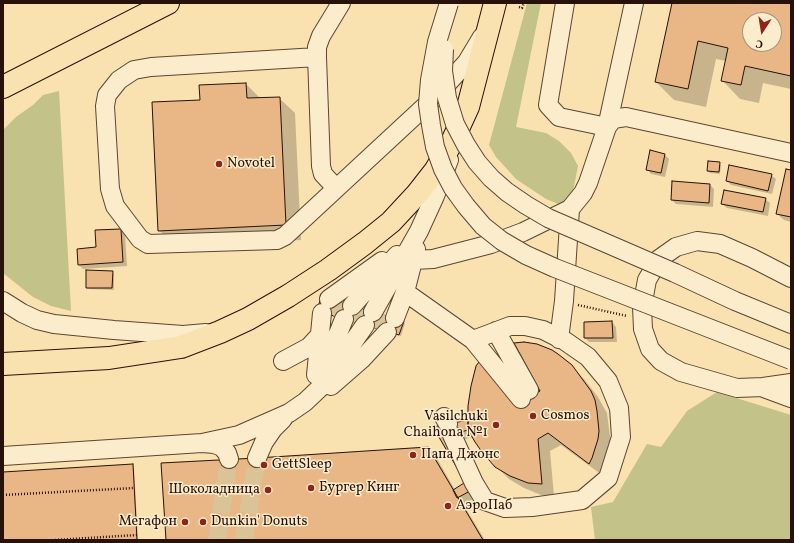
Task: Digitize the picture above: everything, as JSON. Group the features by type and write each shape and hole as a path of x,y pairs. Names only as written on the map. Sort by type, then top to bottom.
{"main road":[{"path":"3,87 168,3"},
{"path":"3,364 109,358 181,347 248,319 288,296 328,270 391,222 417,194 435,171 451,144 468,106 492,13"}],"street":[{"path":"336,188 324,174 321,166 317,57 321,36 341,3"},
{"path":"449,3 444,65 447,98 455,124 466,145 477,162 491,178 507,192 543,215 735,301 791,324"},
{"path":"449,3 437,42 430,80 428,104 431,126 435,147 443,169 453,188 483,226 502,241 520,252 555,268 791,360"},
{"path":"565,3 548,104 559,118 607,127"},
{"path":"412,246 433,259 491,244 523,232 570,209 588,183 607,127 634,3"},
{"path":"317,57 151,67 134,70 119,80 107,95 105,106 110,189 115,206 140,239 148,244 277,240 285,236 432,100 452,79 479,43 492,13"},
{"path":"3,98 30,73"},
{"path":"305,402 358,315 412,246 435,196 468,106"},
{"path":"607,127 613,119 626,117 791,153"},
{"path":"559,339 564,301 570,209"},
{"path":"791,278 720,244 697,241 676,247 659,259 647,280 642,307 643,329 650,349 661,361 681,372 737,388 763,387 791,383"},
{"path":"305,402 320,382 358,315 385,258 412,246"},
{"path":"405,292 412,246"},
{"path":"675,273 791,311"},
{"path":"283,361 309,347 319,336 405,292"},
{"path":"405,292 473,340 525,394 496,331"},
{"path":"3,301 22,313 37,320 54,324 183,335 220,332"},
{"path":"320,382 358,315"},
{"path":"202,443 239,434 289,413 329,387 362,359 358,315"},
{"path":"448,425 474,483 486,501 506,508 532,507 582,500 608,478 621,437 619,408 608,381 588,357 565,341 543,330 525,326 510,326 473,340"},
{"path":"319,336 320,382"},
{"path":"763,387 791,398"},
{"path":"257,458 264,442 289,413"},
{"path":"3,456 202,443 214,444 222,447 229,459"}],"path":[{"path":"519,7 522,8 524,3"},
{"path":"3,495 134,488"},
{"path":"55,540 136,535"}],"shaded area":[{"path":"527,3 541,3 516,127 546,133 559,141 571,153 578,166 572,196 561,205 546,199 516,179 496,157 489,145"},
{"path":"59,91 71,311 51,306 33,297 3,273 3,130 16,117 33,105 43,95"},
{"path":"717,392 791,415 791,540 595,540 591,507 613,502 647,444 661,447 687,411"}],"building":[{"path":"672,3 791,3 791,76 745,66 741,85 721,81 728,48 698,41 688,89 655,82"},
{"name":"Novotel","path":"246,83 247,98 280,97 286,225 158,231 152,102 200,100 199,85"},
{"path":"650,150 665,154 661,173 646,170"},
{"path":"708,161 720,162 719,172 707,171"},
{"path":"729,165 772,174 768,191 726,181"},
{"path":"786,169 791,170 791,217 776,214"},
{"path":"672,181 710,184 709,203 671,200"},
{"path":"724,190 766,198 763,212 721,204"},
{"path":"121,229 123,262 78,265 77,249 96,247 95,230"},
{"path":"86,270 113,271 112,288 86,288"},
{"path":"321,297 404,321 399,335 317,311"},
{"path":"612,321 613,338 584,338 584,322"},
{"name":"Cosmos","path":"524,342 537,344 552,350 572,365 591,391 595,400 597,411 599,431 598,439 589,464 548,433 538,439 542,484 528,483 510,476 495,467 482,452 468,430 468,406 471,386 476,366 481,359 516,406 540,391 514,343"},
{"path":"468,420 468,430 450,435 474,489 457,498 453,490 464,483 460,473 433,427"},
{"path":"428,447 483,540 166,540 161,463"},
{"path":"133,464 137,540 3,540 3,472"}],"tunnel":[{"path":"334,316 342,303"},
{"path":"354,322 362,309"},
{"path":"375,328 383,314"},
{"path":"244,540 257,458"},
{"path":"217,540 229,459"}],"place":[{"name":"Novotel","path":"219,164"},
{"name":"Cosmos","path":"533,416"},
{"name":"Vasilchuki Chaihona №1","path":"496,425"},
{"name":"Папа Джонс","path":"413,455"},
{"name":"GettSleep","path":"264,465"},
{"name":"Бургер Кинг","path":"311,488"},
{"name":"Шоколадница","path":"268,490"},
{"name":"АэроПаб","path":"448,506"},
{"name":"Мегафон","path":"185,522"},
{"name":"Dunkin' Donuts","path":"203,522"}]}
